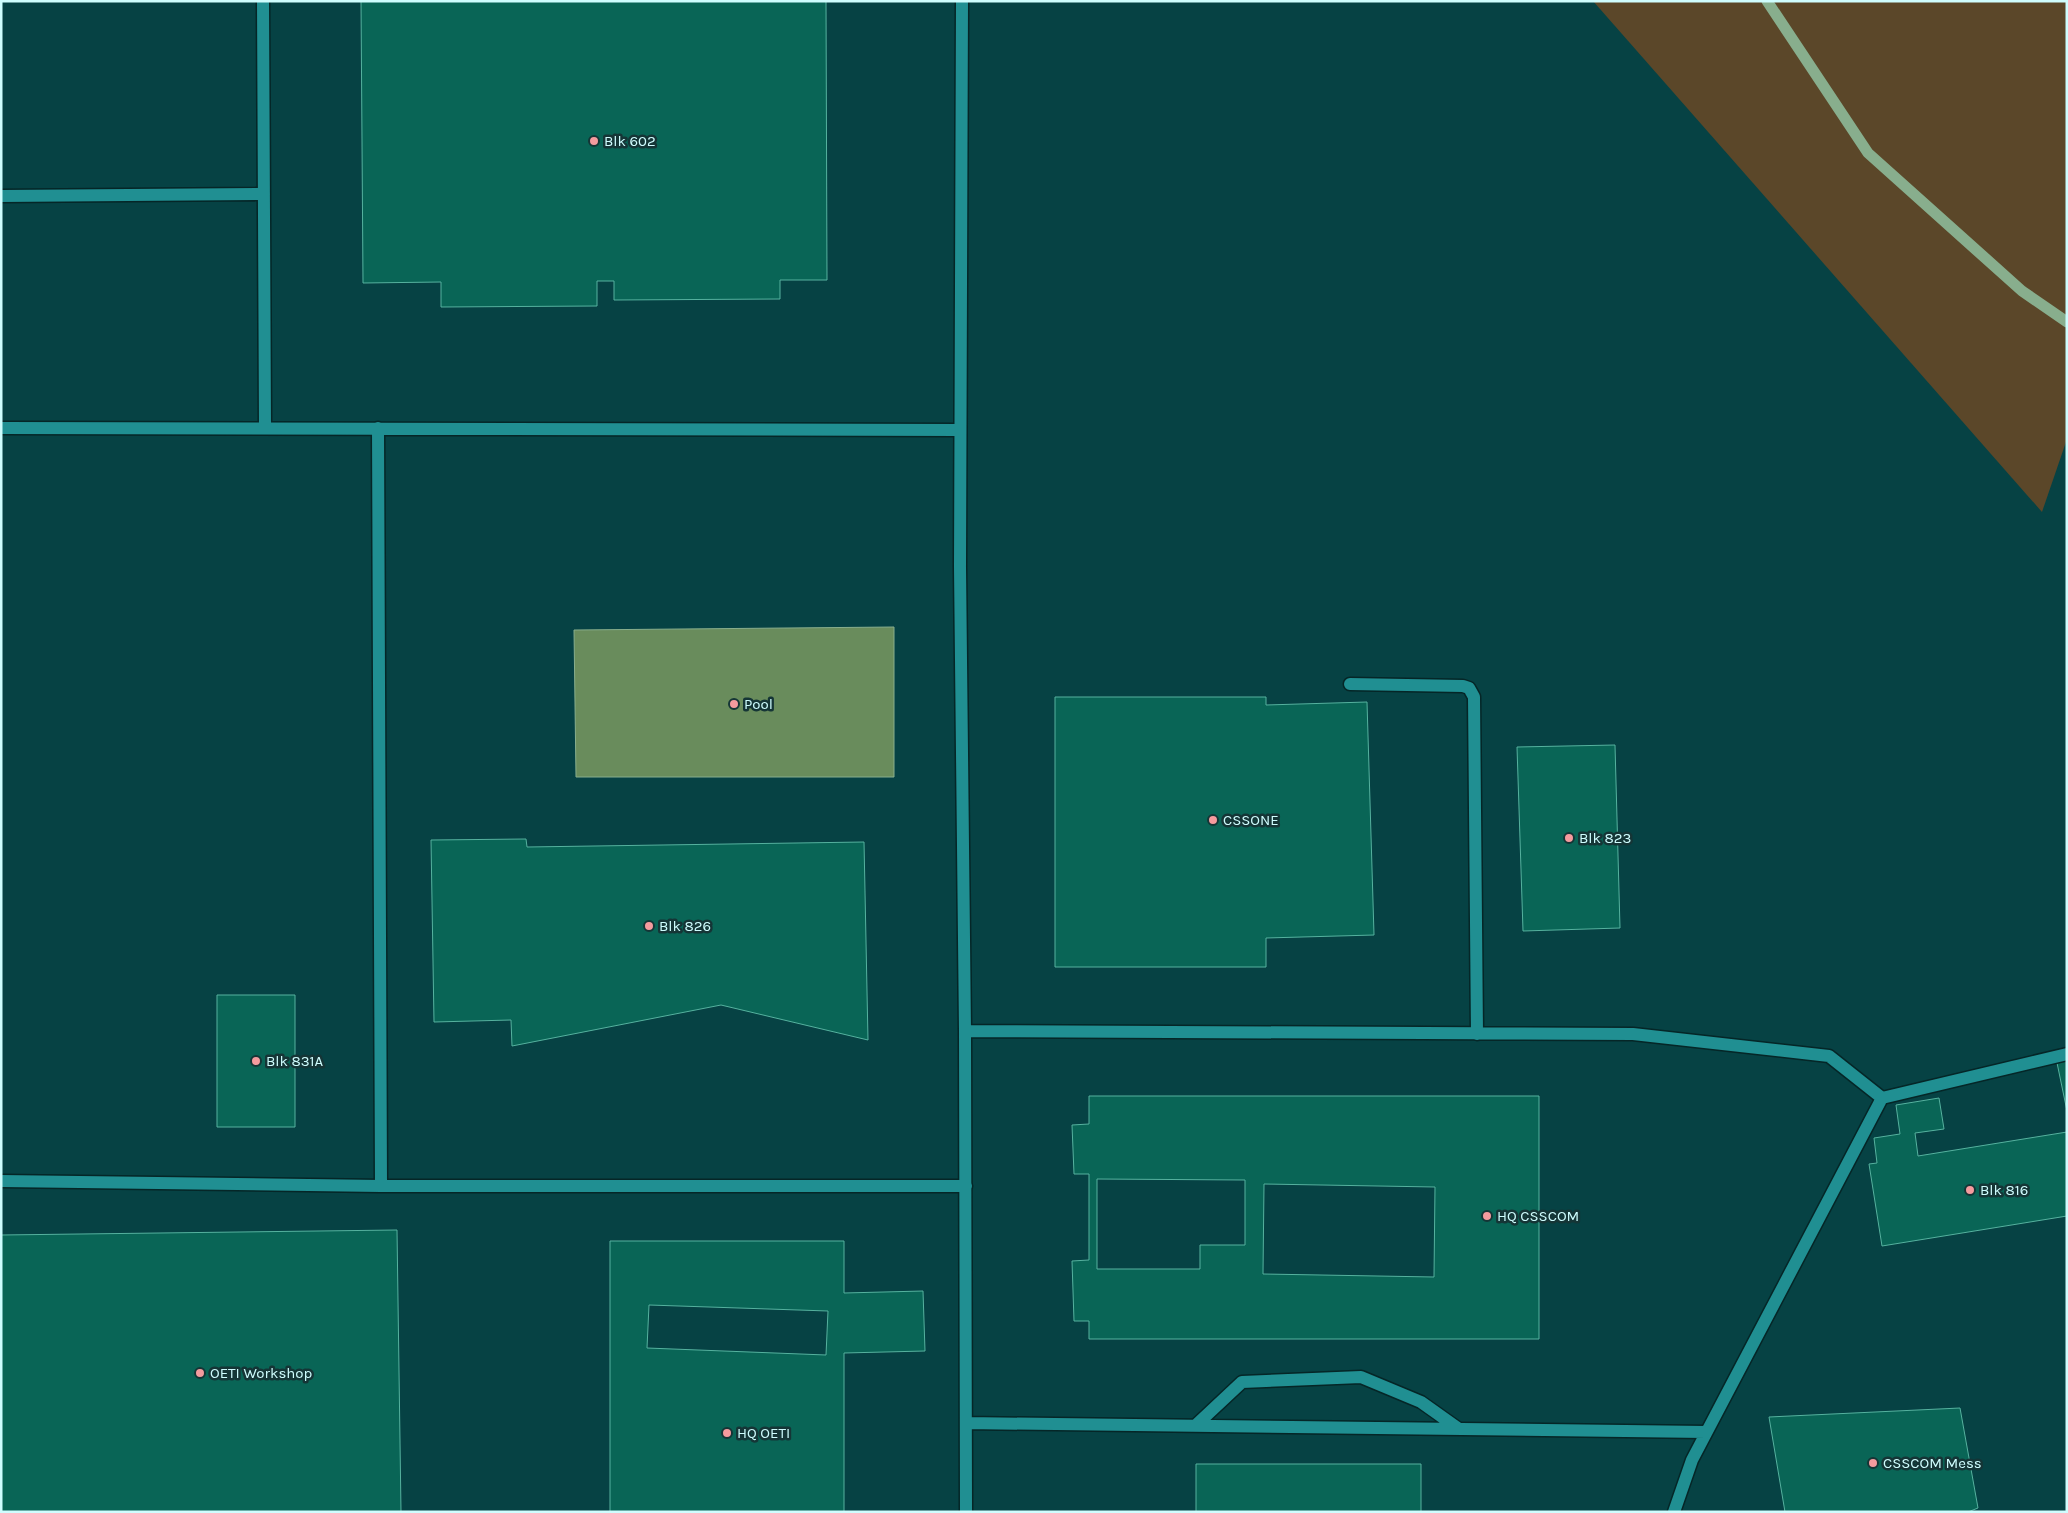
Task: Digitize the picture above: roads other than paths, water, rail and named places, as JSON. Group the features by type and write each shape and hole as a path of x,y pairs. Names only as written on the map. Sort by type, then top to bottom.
{"lane":[{"path":"263,1 265,428"},
{"path":"962,1 960,430 966,1186 966,1512"},
{"path":"1,196 264,194"},
{"path":"1,428 960,430"},
{"path":"378,428 381,1186"},
{"path":"1350,684 1463,686 1469,688 1474,697 1477,1034"},
{"path":"965,1031 1633,1034 1829,1056 1882,1098"},
{"path":"1674,1512 1692,1460 1706,1432 1882,1098 2067,1054"},
{"path":"1,1181 381,1186 966,1186"},
{"path":"1195,1426 1242,1382 1361,1377 1420,1402 1459,1429"},
{"path":"966,1423 1706,1432"}],"waterway":[{"path":"1767,1 1868,153 2022,291 2067,322"}],"place":[{"name":"Blk 602","path":"594,141"},
{"name":"Pool","path":"734,704"},
{"name":"CSSONE","path":"1213,820"},
{"name":"Blk 823","path":"1569,838"},
{"name":"Blk 826","path":"649,926"},
{"name":"Blk 831A","path":"256,1061"},
{"name":"Blk 816","path":"1970,1190"},
{"name":"HQ CSSCOM","path":"1487,1216"},
{"name":"OETI Workshop","path":"200,1373"},
{"name":"HQ OETI","path":"727,1433"},
{"name":"CSSCOM Mess","path":"1873,1463"}]}
